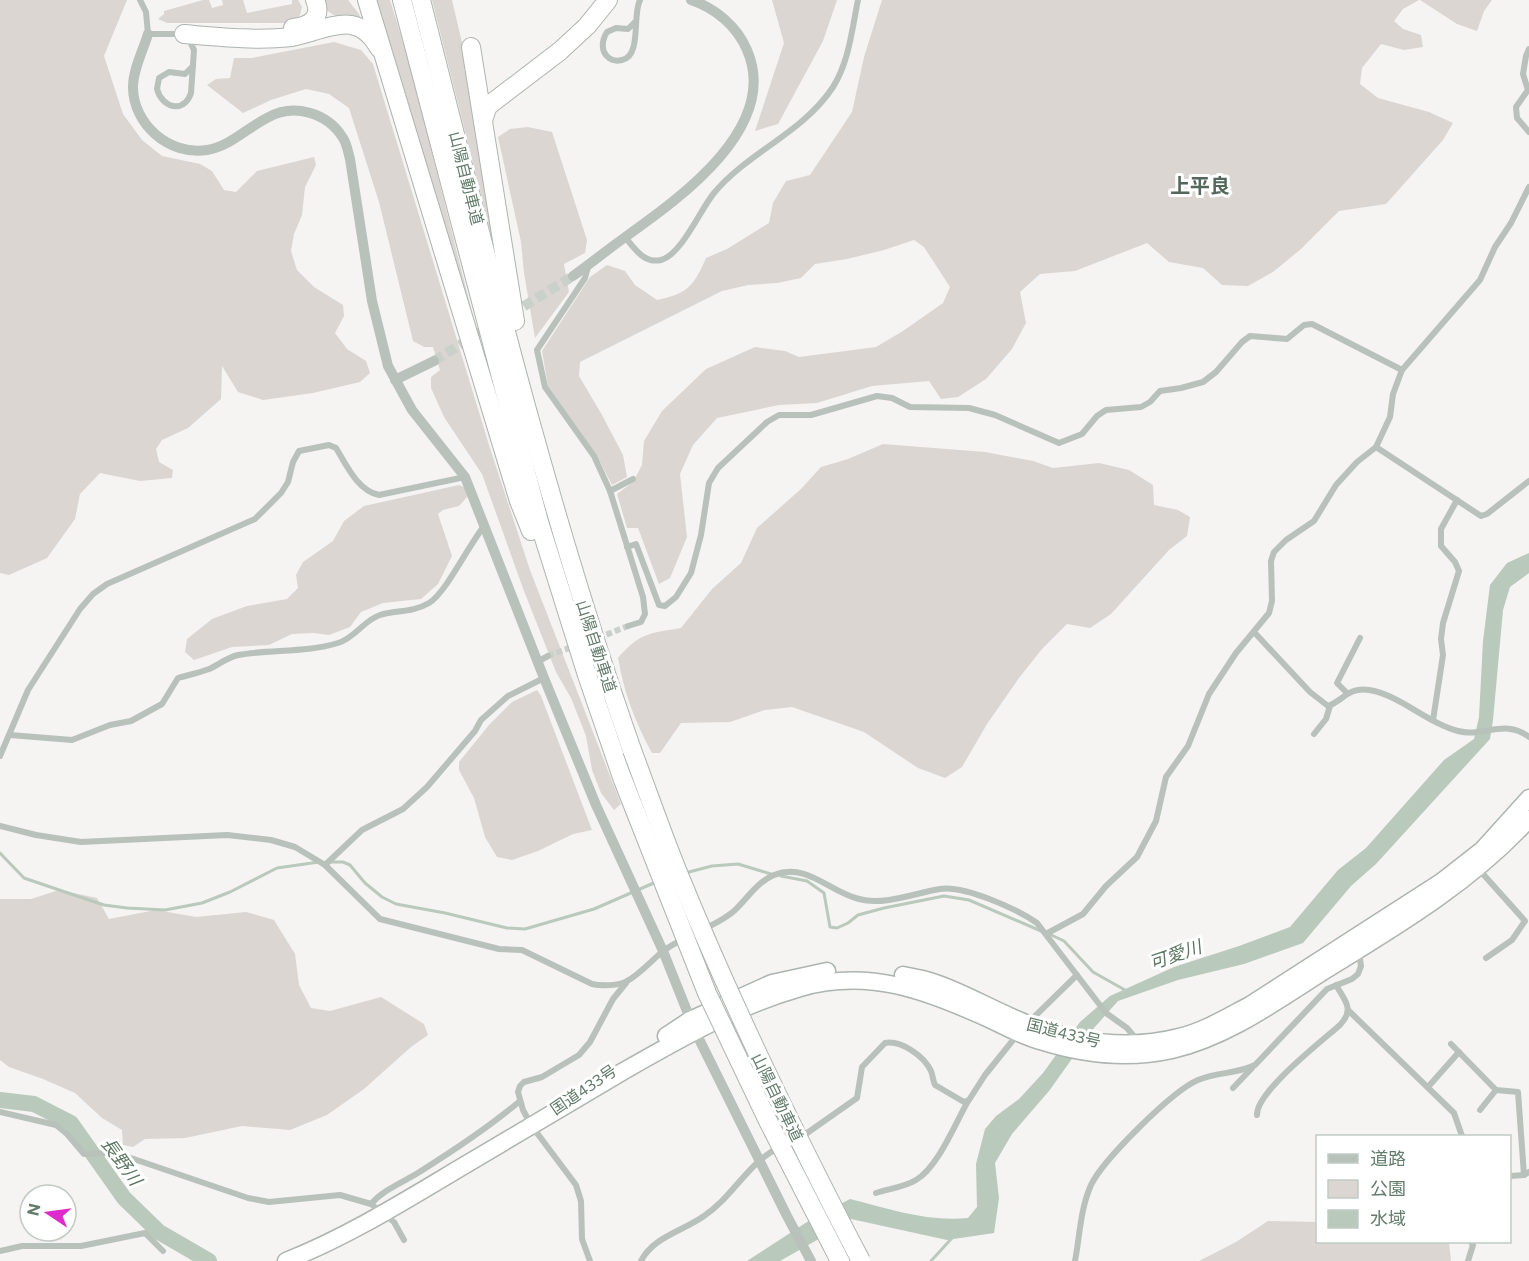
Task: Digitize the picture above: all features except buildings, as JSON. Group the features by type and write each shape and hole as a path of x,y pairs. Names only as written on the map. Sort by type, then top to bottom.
{"highway":[{"path":"184,34 277,31 304,27 311,24 318,12 315,0"},
{"path":"367,0 519,501 587,675"},
{"name":"山陽自動車道","path":"402,0 539,522 623,780 707,993 768,1121 840,1261"},
{"name":"山陽自動車道","path":"421,0 517,372 602,665 676,869 724,980 776,1094 861,1261"},
{"path":"483,120 488,106 560,51 587,26 606,0"},
{"path":"476,80 484,88 496,89 567,38 606,0"},
{"path":"184,34 233,38 277,38 303,35 350,24 367,32 376,42 387,63"},
{"path":"471,47 510,300 573,571"},
{"name":"国道433号","path":"286,1261 335,1240 377,1209 533,1124 594,1079 772,983 816,972 841,970 889,973 930,981 1022,1028 1057,1040 1085,1046 1110,1056 1146,1055 1209,1039 1233,1028 1441,882 1482,850 1529,798"},
{"name":"国道433号","path":"1085,1046 1141,1043 1180,1037 1217,1023 1424,906 1478,868 1529,819"}],"street":[{"path":"141,0 146,12 148,34 136,67 133,85 134,101 140,117 149,130 160,139 175,147 194,151 208,150 224,144 269,116 301,111 327,120 344,140 350,159 376,323 388,366 412,410 465,477 596,805 663,951 693,1026 811,1261"},
{"path":"635,22 628,29 616,28 606,32 602,44 608,57 620,61 632,54 635,46 636,9 640,0"},
{"path":"573,276 672,202 700,177 736,135 747,114 754,75 751,59 744,43 734,28 720,15 691,0"},
{"path":"625,237 647,259 661,260 670,255 682,242 715,192 743,167 790,133 808,115 832,89 841,73 858,0"},
{"path":"148,34 184,34 193,45 193,66 191,93 185,104 173,107 162,101 156,89 159,78 169,72 184,74 193,66"},
{"path":"1529,49 1523,74 1528,90 1516,107 1517,118 1529,132"},
{"path":"1046,934 1083,914 1106,886 1137,857 1156,821 1166,777 1188,746 1209,694 1236,653 1269,613 1272,601 1271,561 1274,552 1286,540 1314,521 1336,486 1357,462 1376,447 1390,417 1393,394 1402,370 1480,280 1495,247 1511,223 1529,187"},
{"path":"588,266 585,278 537,350 545,387 594,456 610,491 644,597 645,614 641,622 628,626"},
{"path":"627,547 636,544 659,605 665,606 676,597 691,573 701,535 709,483 718,468 767,422 778,415 812,414 877,396 892,398 910,407 969,408 995,415 1059,443 1082,434 1097,416 1106,410 1141,407 1150,402 1160,391 1203,382 1216,372 1250,336 1287,339 1304,325 1312,324 1402,370"},
{"path":"395,380 434,361"},
{"path":"0,756 28,690 80,609 93,594 107,584 255,519 281,493 288,482 293,462 299,451 329,445 336,448 362,487 371,493 380,495 465,477"},
{"path":"1376,447 1484,516 1529,481"},
{"path":"610,491 633,478"},
{"path":"1433,720 1443,657 1443,622 1459,571 1455,562 1441,546 1441,530 1457,500"},
{"path":"10,735 72,740 110,725 131,721 162,704 178,678 208,669 235,655 285,652 339,643 371,619 381,615 407,612 430,603 442,591 473,539 485,525"},
{"path":"1254,632 1310,692 1330,706"},
{"path":"1347,693 1337,683 1360,638"},
{"path":"537,662 548,656"},
{"path":"325,865 362,830 403,809 427,787 475,731 481,720 508,696 544,678"},
{"path":"1314,734 1326,719 1330,706 1347,693 1361,690 1375,691 1457,731 1472,732 1513,728 1529,736"},
{"path":"0,826 36,835 81,842 227,835 248,836 295,847 325,865 375,914 389,922 499,949 522,950 591,984 626,983"},
{"path":"590,1261 582,1239 581,1201 576,1185 533,1124 520,1101 518,1092 520,1086 524,1082 542,1077 579,1055 590,1042 613,999 626,983 663,951 729,915 769,877 792,871 808,874 845,894 863,900 882,900 941,889 959,889 1030,918 1038,924 1108,1015 1124,1026 1141,1043"},
{"path":"1483,874 1525,921 1512,940 1486,958"},
{"path":"1233,1088 1324,992 1352,980 1358,974 1361,957 1355,944"},
{"path":"876,1193 916,1181 924,1173 935,1160 985,1075 1022,1028 1077,975"},
{"path":"1336,985 1349,1011 1454,1113 1461,1135"},
{"path":"1257,1115 1257,1109 1273,1085 1340,1025 1349,1011"},
{"path":"641,1261 649,1247 708,1214 767,1153 809,1132 854,1101 858,1095 862,1067 885,1043 897,1044 917,1054 930,1069 935,1085 962,1101 969,1100"},
{"path":"1451,1044 1496,1090 1518,1092 1527,1173 1511,1176"},
{"path":"1428,1087 1459,1052"},
{"path":"1075,1261 1079,1227 1089,1192 1097,1175 1109,1160 1174,1095 1189,1084 1216,1073 1246,1069 1255,1065"},
{"path":"1480,1110 1496,1090"},
{"path":"377,1209 379,1195 473,1139 520,1101"},
{"path":"0,1112 56,1125 84,1154 108,1153 125,1156 248,1198 269,1202 340,1195 377,1209 394,1222 404,1240"},
{"path":"0,1251 22,1246 81,1246 145,1233 164,1251"},
{"path":"1468,1261 1473,1245 1471,1243"}],"green space":[{"path":"0,0 127,0 104,56 123,114 142,140 162,156 200,164 212,171 224,190 236,192 257,171 314,157 316,165 305,187 302,215 294,234 291,251 297,270 314,287 343,305 344,316 335,333 347,349 366,361 370,373 360,382 313,393 263,400 238,392 222,366 221,399 188,428 162,440 156,449 159,462 173,470 172,478 140,481 100,473 80,494 75,519 47,558 9,575 0,573"},
{"path":"209,0 212,8 223,5 222,0 243,0 247,13 292,4 292,0 298,0 302,7 300,15 292,23 167,23 158,19 164,11"},
{"path":"318,0 348,0 362,22 332,14"},
{"path":"372,0 390,0 410,65 491,388"},
{"path":"432,0 452,0 463,47 501,274"},
{"path":"772,0 837,0 823,41 778,124 755,131 784,43"},
{"path":"882,0 1419,0 1403,9 1394,21 1403,29 1421,35 1423,47 1404,50 1381,44 1362,68 1360,84 1378,98 1429,112 1453,123 1443,140 1386,204 1339,211 1301,249 1273,272 1248,286 1222,285 1203,268 1169,262 1147,243 1075,271 1040,274 1020,292 1026,323 1012,349 986,379 958,397 941,399 929,381 872,386 817,403 779,405 717,418 693,445 680,474 687,537 670,578 659,584 638,528 627,528 617,494 633,482 642,465 644,441 662,411 706,369 755,347 785,351 799,357 876,347 943,303 950,287 924,247 914,240 847,259 815,264 801,278 722,291 580,362 579,376 623,455 627,477 612,485 596,454 548,386 542,351 590,277 607,265 625,271 635,285 657,300 667,298 683,291 693,282 706,258 727,249 769,223 773,203 786,181 810,175 852,112 864,57"},
{"path":"1420,0 1492,0 1484,11 1477,31 1457,24"},
{"path":"334,42 361,50 373,64 489,445 530,570 621,804 614,810 601,793 592,770 586,736 571,698 556,672 482,474 444,417 431,388 431,377 440,370 433,347 424,347 413,341 379,202 349,108 329,94 306,89 271,100 243,113 207,85 216,79 230,78 234,58 252,58"},
{"path":"528,127 552,132 587,240 585,253 564,264 569,292 535,338 521,242 498,137 510,129"},
{"path":"883,444 985,452 1033,461 1053,468 1099,463 1129,470 1153,485 1154,505 1178,510 1190,517 1187,536 1169,550 1111,614 1090,628 1067,624 1042,649 987,724 962,767 945,778 918,768 864,732 792,707 765,710 730,722 681,723 660,753 652,753 631,707 618,658 639,639 661,631 681,628 712,589 741,563 757,528 801,489 821,467 848,459"},
{"path":"459,485 466,488 468,496 459,506 443,510 438,514 452,556 438,584 421,599 383,603 361,612 350,627 329,635 292,634 269,645 232,647 194,660 185,652 187,639 212,619 247,606 287,599 298,588 296,575 303,562 333,541 344,521 364,506"},
{"path":"537,690 592,830 573,834 538,851 512,860 497,857 485,837 474,798 459,770 459,762 489,725 512,702"},
{"path":"59,890 97,898 109,919 156,910 196,917 246,912 274,920 295,954 299,985 311,1008 330,1011 381,997 424,1024 428,1035 364,1089 327,1115 290,1130 242,1126 185,1138 145,1139 133,1147 123,1145 122,1130 102,1118 75,1093 9,1067 0,1060 0,899 31,899"},
{"path":"1268,1221 1316,1222 1316,1243 1449,1243 1451,1261 1199,1261 1236,1242"}],"water":[{"path":"1529,553 1529,573 1510,587 1503,610 1490,739 1376,864 1351,886 1303,943 1244,964 1178,980 1118,1001 1094,1028 1049,1091 1012,1134 995,1163 999,1198 994,1233 947,1240 851,1219 780,1261 747,1261 807,1222 850,1199 923,1216 968,1218 977,1207 976,1164 985,1129 996,1116 1019,1099 1043,1073 1080,1022 1110,996 1174,967 1290,927 1338,870 1366,848 1444,760 1474,739 1479,717 1483,641 1490,585 1507,563"}],"waterway":[{"path":"0,853 24,878 104,905 165,910 202,903 230,892 277,868 319,862"},
{"path":"329,862 343,862 350,865 365,883 382,897 396,904 507,928 525,929 594,909 656,882"},
{"path":"685,873 712,866 738,864 771,874"},
{"path":"781,876 807,881 824,893 830,927 837,928 858,915 944,896 969,900 1041,931"},
{"path":"1047,933 1064,941 1093,972 1125,990"},
{"name":"長野川","path":"0,1100 34,1104 71,1123 124,1198 159,1232 209,1261"},
{"path":"931,1261 952,1238"}],"tunnel":[{"path":"511,314 573,276"},
{"path":"434,361 492,325"},
{"path":"598,638 628,626"},
{"path":"548,656 577,645"}],"district":[{"name":"上平良","path":"1200,185"}],"water label":[{"name":"可愛川","path":"1175,954"}]}
